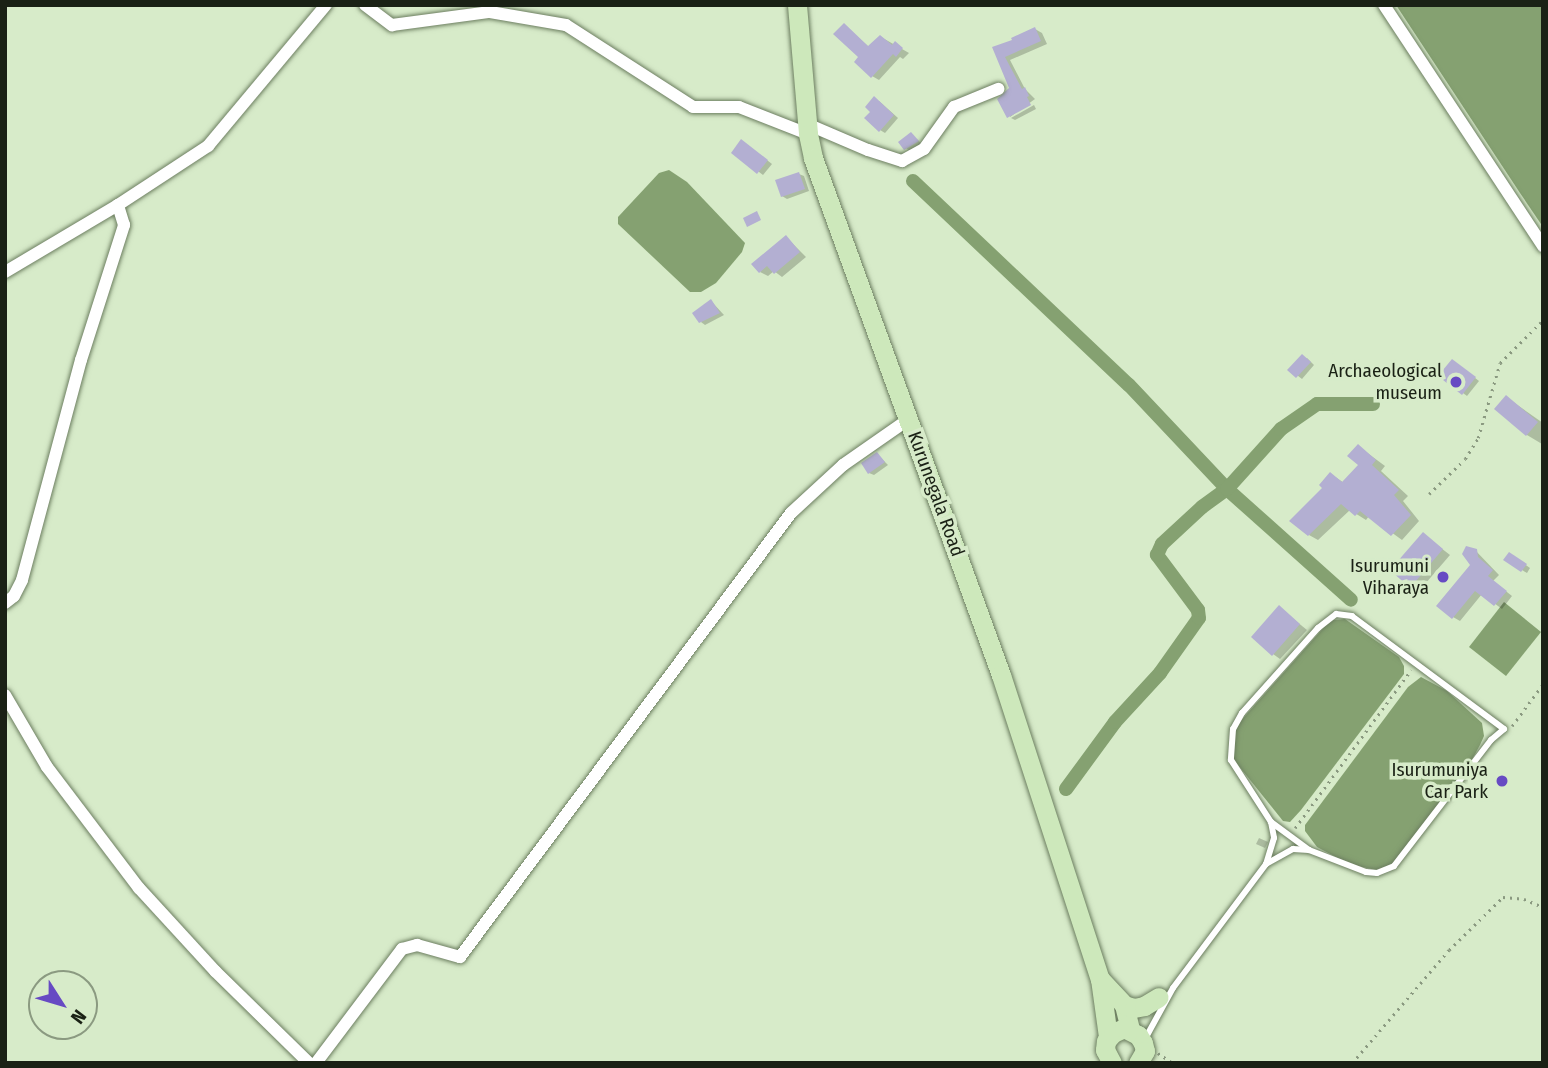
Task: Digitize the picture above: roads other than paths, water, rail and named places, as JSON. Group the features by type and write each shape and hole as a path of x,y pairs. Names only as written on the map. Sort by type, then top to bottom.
{"main road":[{"name":"Kurunegala Road","path":"797,5 807,129 813,158 993,652 1100,979 1107,1054"},
{"name":"Kurunegala Road","path":"1100,979 1124,1005 1139,1046"},
{"path":"1124,1005 1133,1008 1144,1006 1166,992"},
{"path":"1107,1054 1119,1030 1139,1046"}],"street":[{"path":"5,272 118,205 208,146 326,5"},
{"path":"365,5 392,25 490,12 566,25 693,107 739,107 902,161 924,149 954,107 998,89"},
{"path":"1384,5 1543,246"},
{"path":"5,603 14,596 22,580 81,359 124,225 118,205"},
{"path":"317,1063 402,949 417,945 460,957 791,513 843,465 909,419"},
{"path":"5,695 47,767 139,888 215,971 309,1063"}],"lane":[{"path":"1336,614 1352,616 1504,729 1491,740 1394,866 1377,873 1366,872 1309,850 1271,822 1231,760 1233,729 1242,713 1318,628 1336,614"},
{"path":"1144,1013 1166,992 1266,864 1274,838 1271,822"},
{"path":"1266,864 1293,849 1309,850"},
{"path":"1139,1046 1166,992"}],"waterway":[{"path":"913,181 1129,385 1227,489 1351,600"},
{"path":"1066,789 1115,722 1160,673 1199,618 1198,610 1157,555 1162,544 1202,507 1227,489 1281,429 1317,404 1373,404"}],"place":[{"name":"Archaeological museum","path":"1456,382"},
{"name":"Isurumuni Viharaya","path":"1443,577"},
{"name":"Isurumuniya Car Park","path":"1502,781"}]}
